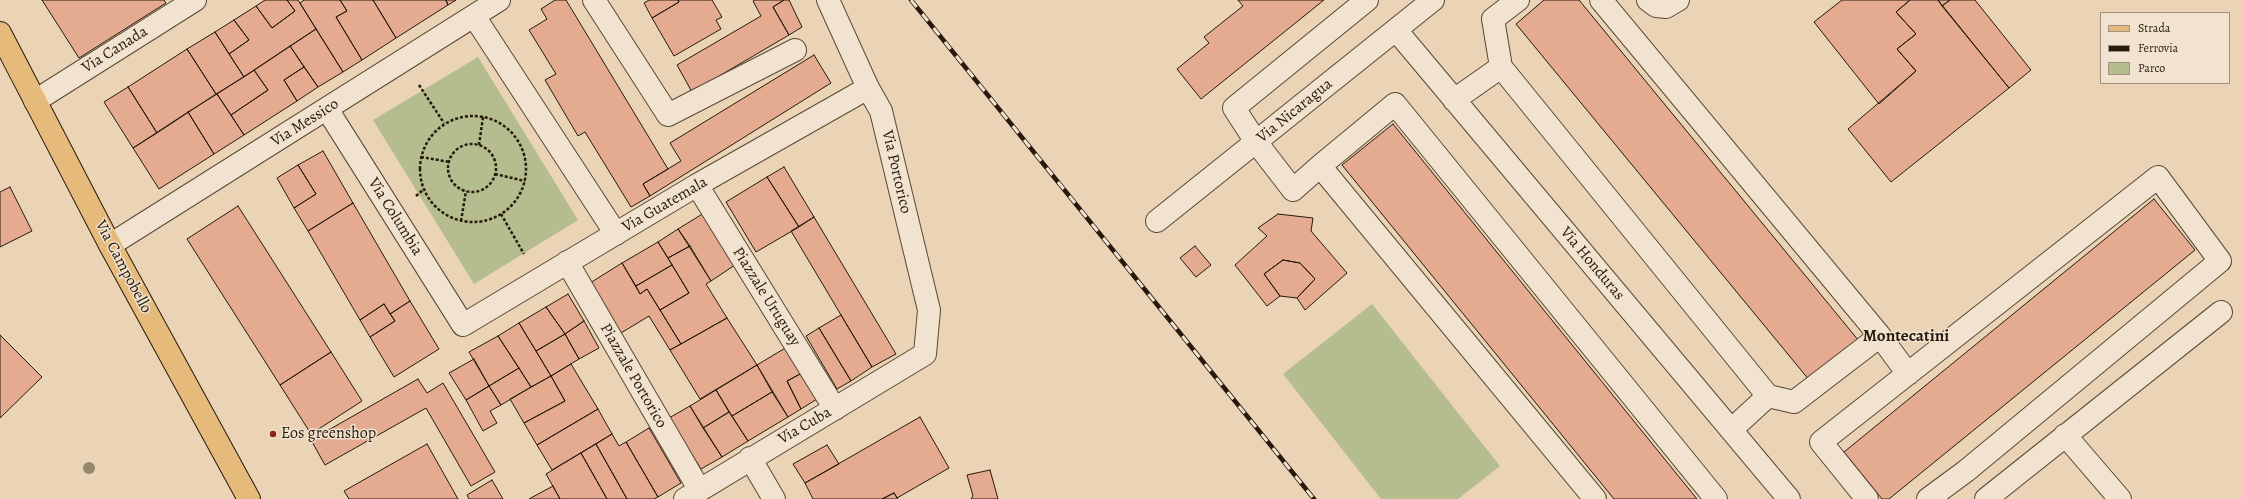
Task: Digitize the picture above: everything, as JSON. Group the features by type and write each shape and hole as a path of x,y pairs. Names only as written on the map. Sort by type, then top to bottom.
{"main road":[{"name":"Via Campobello","path":"0,33 110,245 249,499"}],"street":[{"name":"Via Canada","path":"35,101 195,0"},
{"name":"Via Messico","path":"110,245 327,110 499,0"},
{"path":"594,0 668,115 795,50"},
{"name":"Via Portorico","path":"828,0 868,88 881,111 929,310 925,354"},
{"path":"1367,0 1234,108 1256,142 1293,190 1395,104 1716,499"},
{"name":"Via Nicaragua","path":"1157,221 1433,0"},
{"path":"1518,0 1493,19 1501,66 1768,396 1794,402 1880,336"},
{"path":"1601,0 1880,336 1908,374"},
{"path":"1648,0 1656,6 1666,7 1678,0"},
{"path":"474,16 616,234"},
{"name":"Via Honduras","path":"1396,30 1789,499"},
{"path":"1454,100 1501,66"},
{"name":"Via Guatemala","path":"463,325 697,185 868,88"},
{"name":"Via Columbia","path":"327,110 463,325"},
{"path":"1320,166 1595,499"},
{"path":"1867,499 1821,442 2158,177 2220,261 1966,471 1928,499"},
{"name":"Piazzale Uruguay","path":"697,185 835,409"},
{"name":"Piazzale Portorico","path":"567,262 692,494"},
{"path":"1966,471 1988,498 2221,312"},
{"name":"Via Cuba","path":"692,494 925,354"},
{"path":"1731,430 1768,396"},
{"path":"2065,435 2120,499"},
{"path":"750,458 774,499"}],"path":[{"path":"403,61 444,123"},
{"path":"476,115 483,117 493,119 508,128 519,141 525,156 526,173 523,189 514,203 501,214 486,221 462,221 453,219 438,210 427,198 420,182 419,166 422,149 431,134 444,123 460,117 476,115"},
{"path":"479,145 483,117"},
{"path":"468,145 479,145 488,150 494,159 495,174 487,187 477,192 466,191 457,186 450,178 450,162 458,149 468,145"},
{"path":"421,157 450,162"},
{"path":"495,174 525,181"},
{"path":"462,221 466,191"},
{"path":"501,214 540,279"}],"green space":[{"path":"478,57 578,220 474,284 373,120"},
{"path":"1372,304 1500,466 1458,499 1381,499 1283,374"}],"building":[{"path":"42,0 164,0 166,3 79,58"},
{"path":"265,0 287,0 295,11 272,28 256,6"},
{"path":"287,0 298,0 316,29 244,77 229,54 249,40 234,20 256,6 272,28 295,11"},
{"path":"304,0 340,0 347,11 336,17 362,60 343,72 300,3"},
{"path":"340,0 373,0 396,38 362,60 336,17 347,11"},
{"path":"373,0 446,0 448,5 396,38"},
{"path":"446,0 456,0 448,5"},
{"path":"555,0 566,0 668,169 643,184 650,196 631,207 585,132 578,136 545,80 556,74 529,30 547,19 541,9"},
{"path":"649,0 678,0 679,2 652,18 644,3"},
{"path":"678,0 712,0 722,17 716,20 721,29 674,56 652,18 679,2"},
{"path":"784,0 773,7 789,35 692,92 677,65 761,16 753,1"},
{"path":"784,0 789,0 802,27 789,35 773,7"},
{"path":"1238,0 1324,0 1201,99 1177,69 1209,43 1204,37 1243,6"},
{"path":"1544,0 1579,0 1859,341 1810,381 1516,24"},
{"path":"1842,0 1910,0 1896,12 1916,34 1897,49 1916,71 1879,104 1814,22"},
{"path":"1910,0 1938,0 2009,88 1891,182 1848,129 1916,71 1897,49 1916,34 1896,12"},
{"path":"1938,0 1950,0 1942,6"},
{"path":"1950,0 1975,0 2031,70 2009,88 1942,6"},
{"path":"234,20 249,40 229,54 215,32"},
{"path":"316,29 343,72 318,87 290,46"},
{"path":"215,32 244,77 216,94 187,49"},
{"path":"290,46 304,67 284,80 297,101 244,135 231,115 268,90 254,70"},
{"path":"187,49 216,94 157,133 128,87"},
{"path":"814,55 831,83 650,196 643,184 681,161 670,143"},
{"path":"304,67 318,87 297,101 284,80"},
{"path":"254,70 268,90 231,115 217,94"},
{"path":"128,87 157,133 133,148 104,102"},
{"path":"217,94 244,135 214,154 188,112"},
{"path":"188,112 214,154 159,189 133,148"},
{"path":"1393,124 1697,499 1614,499 1342,165"},
{"path":"323,151 353,203 308,231 294,208 316,194 298,165"},
{"path":"298,165 316,194 294,208 277,178"},
{"path":"784,167 814,217 799,227 767,177"},
{"path":"767,177 799,227 756,252 726,202"},
{"path":"10,187 32,231 0,247 0,192"},
{"path":"2154,199 2195,250 1889,499 1882,499 1844,452"},
{"path":"353,203 410,301 390,314 384,304 360,320 308,231"},
{"path":"238,206 331,352 280,385 187,239"},
{"path":"704,213 735,265 711,281 678,229"},
{"path":"1278,214 1313,218 1311,231 1347,273 1305,310 1297,298 1315,279 1300,263 1283,260 1264,274 1280,296 1267,306 1235,265 1267,236 1258,228"},
{"path":"814,217 896,354 872,367 791,231"},
{"path":"678,229 690,246 668,258 658,242"},
{"path":"658,242 672,265 636,286 622,263"},
{"path":"690,246 711,281 706,284 727,318 681,344 660,310 689,293 668,258"},
{"path":"1195,246 1211,265 1196,277 1180,258"},
{"path":"1283,260 1300,263 1315,279 1297,298 1280,296 1264,274"},
{"path":"622,263 640,294 647,289 681,344 670,350 649,316 621,333 590,283"},
{"path":"672,265 689,293 660,310 647,289 640,294 636,286"},
{"path":"568,294 584,321 565,334 546,307"},
{"path":"410,301 439,349 394,377 370,337 395,321 390,314"},
{"path":"384,304 395,321 370,337 360,320"},
{"path":"546,307 565,334 536,351 519,323"},
{"path":"841,315 872,367 851,381 819,328"},
{"path":"727,318 757,365 700,399 670,350"},
{"path":"584,321 599,348 579,359 565,334"},
{"path":"519,323 551,376 531,387 498,336"},
{"path":"819,328 851,381 837,389 806,336"},
{"path":"565,334 579,359 551,376 536,351"},
{"path":"0,335 42,377 0,418"},
{"path":"498,336 519,368 489,386 469,352"},
{"path":"787,347 802,373 787,381 801,409 788,417 757,365"},
{"path":"331,352 362,401 311,434 280,385"},
{"path":"474,359 489,386 466,400 449,373"},
{"path":"571,364 598,409 537,445 524,423 565,401 551,376"},
{"path":"757,365 772,392 732,416 716,390"},
{"path":"519,368 531,387 501,405 489,386"},
{"path":"802,373 817,399 801,409 787,381"},
{"path":"551,376 565,401 524,423 510,399"},
{"path":"418,379 427,393 443,383 495,472 471,486 426,408 325,465 311,440"},
{"path":"489,386 501,405 490,411 497,423 483,431 466,400"},
{"path":"716,390 729,412 703,428 690,406"},
{"path":"772,392 788,417 748,441 732,416"},
{"path":"690,406 722,457 701,469 669,418"},
{"path":"598,409 612,434 552,470 537,445"},
{"path":"729,412 748,441 722,457 703,428"},
{"path":"920,417 949,468 897,498 894,493 882,499 813,499 805,483"},
{"path":"649,428 681,483 658,497 626,442"},
{"path":"612,434 619,446 626,442 658,497 654,499 627,499 596,444"},
{"path":"427,444 458,499 349,499 344,491"},
{"path":"596,444 627,499 607,499 581,453"},
{"path":"827,445 839,464 805,483 793,464"},
{"path":"581,453 607,499 560,499 546,474"},
{"path":"990,470 998,499 971,499 973,496 967,475"},
{"path":"492,480 503,499 469,499 467,495"},
{"path":"553,486 560,499 529,499"},
{"path":"894,493 898,499 882,499"}],"railway":[{"path":"911,0 1314,499"}],"place":[{"name":"Eos greenshop","path":"273,434"}],"district":[{"name":"Montecatini","path":"1906,337"}]}
